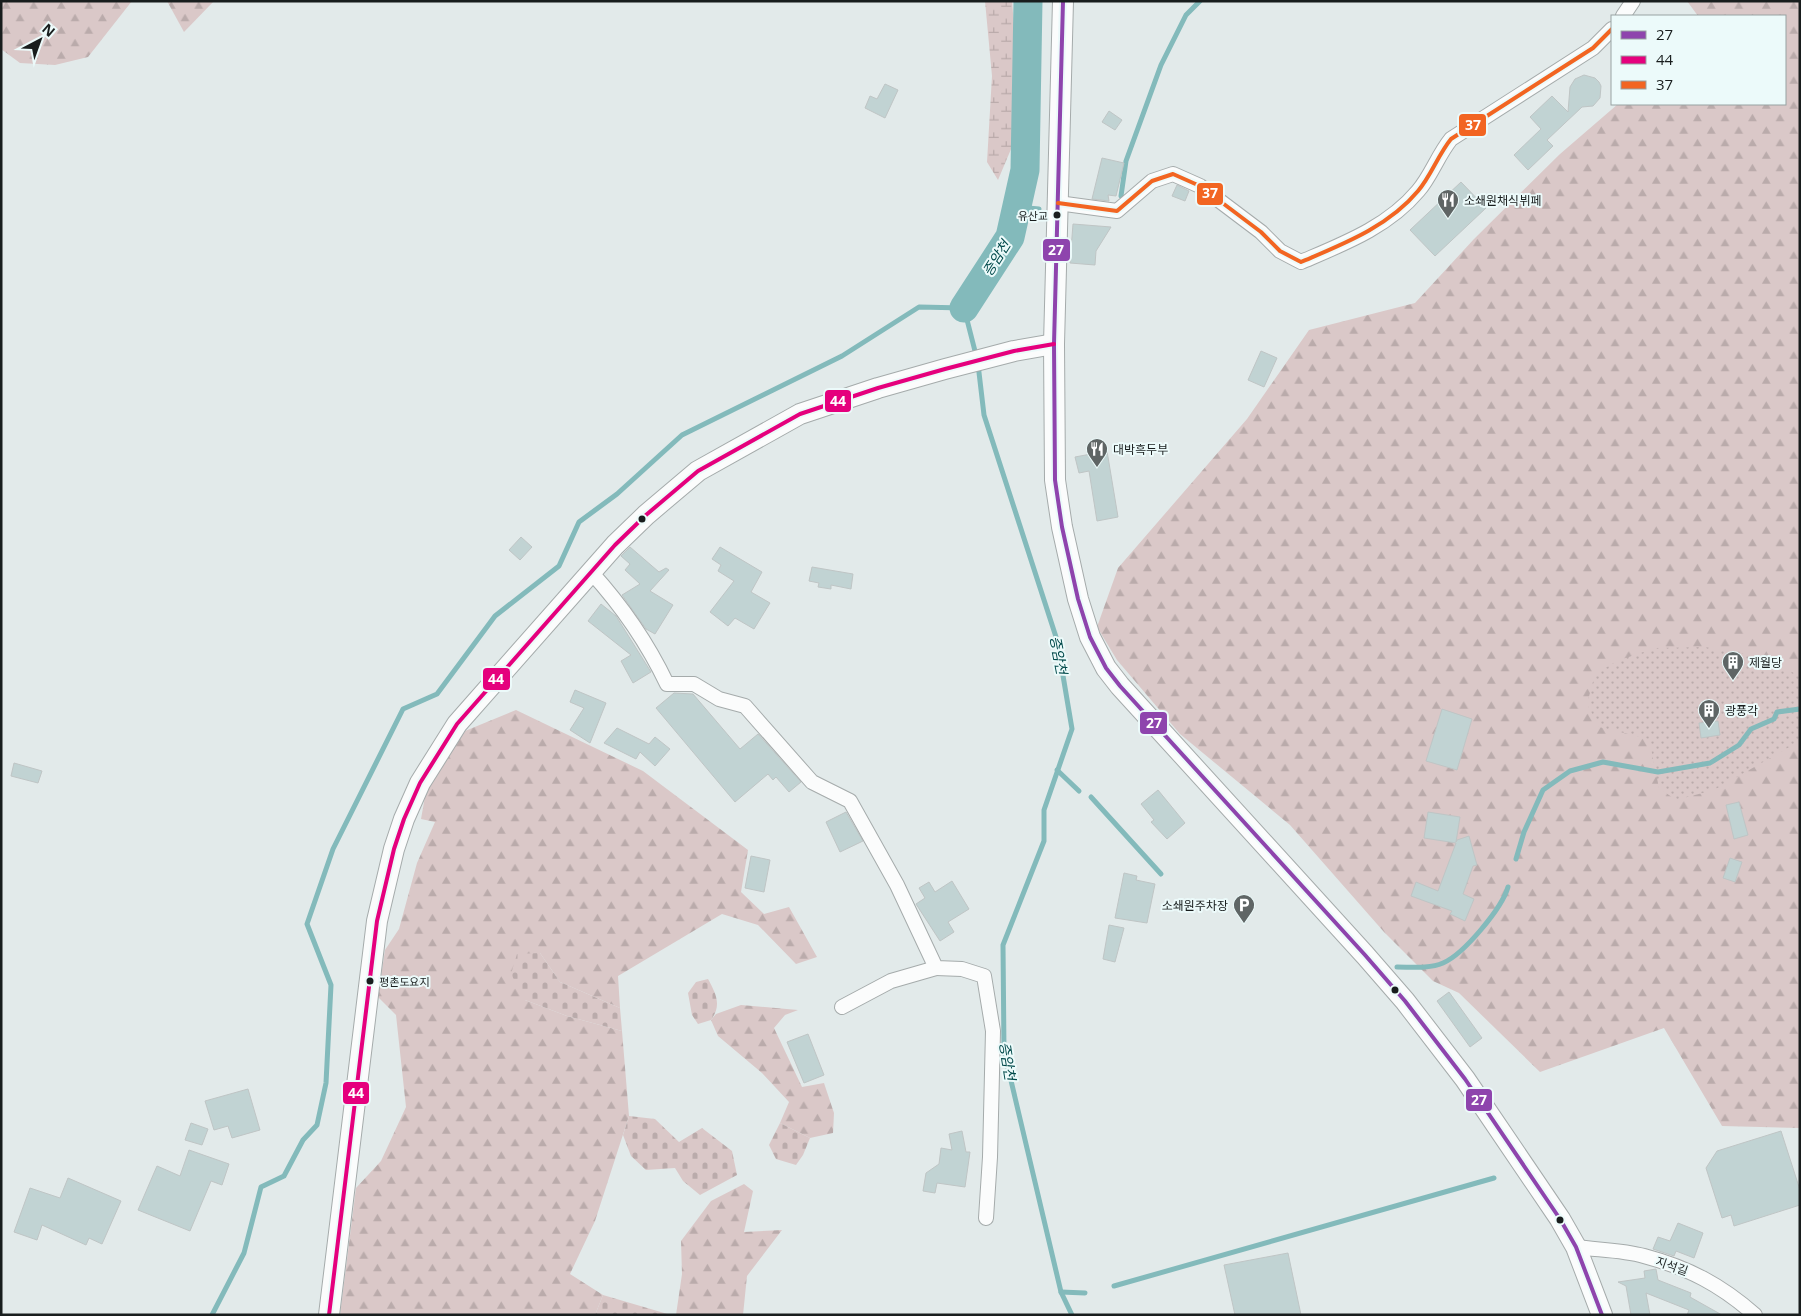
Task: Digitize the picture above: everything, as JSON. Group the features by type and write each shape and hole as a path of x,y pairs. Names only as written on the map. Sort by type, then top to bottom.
{"main road":[{"path":"1063,1 1061,158 1054,344 1054,480 1062,527 1090,637 1106,668 1366,955 1410,1008 1470,1086 1560,1219 1576,1247 1602,1315"},
{"path":"329,1315 377,921 394,849 404,819 420,783 457,724 591,572 646,514 698,471 800,414 878,388 945,369 1014,351 1054,344"}],"street":[{"path":"1624,15 1633,1"},
{"path":"1058,203 1117,211 1152,181 1173,174 1200,186 1261,232 1280,251 1301,262 1362,236 1404,206 1420,189 1440,153 1451,139 1592,48 1611,30"},
{"path":"591,572 617,601 652,653 667,684 694,684 719,699 745,706 812,782 850,801 897,885 936,968"},
{"path":"842,1007 891,980 936,968 962,969 984,976 993,1031 990,1156 986,1218"},
{"name":"지석길","path":"1576,1247 1643,1256 1704,1277 1729,1292 1755,1315"}],"green space":[{"path":"1,1 132,1 88,57 55,65 20,63 1,49"},
{"path":"167,1 214,1 184,32"},
{"path":"985,1 1012,1 1022,123 998,180 987,162 992,76"},
{"path":"1687,1 1800,1 1800,1128 1722,1126 1664,1028 1540,1072 1459,993 1433,981 1384,932 1290,825 1180,734 1117,660 1097,627 1118,568 1247,419 1309,330 1415,303 1474,239 1560,154 1617,105 1786,105 1786,15 1697,15"},
{"path":"1705,647 1762,657 1800,676 1800,741 1714,790 1676,800 1659,788 1649,739 1599,727 1587,704 1595,674 1617,661 1655,648"},
{"path":"516,710 643,771 748,850 741,892 764,914 789,907 817,957 796,964 758,925 722,914 618,976 620,1008 560,982 540,953 525,1000 567,1016 622,1031 629,1116 595,1221 570,1274 603,1295 595,1315 340,1315 356,1188 381,1161 406,1107 396,1015 378,997 385,950 399,929 417,863 435,822 421,819 426,791 465,731"},
{"path":"540,953 560,982 620,1008 622,1031 567,1016 525,1000 511,974 517,954"},
{"path":"708,979 717,1000 716,1009 711,1020 698,1024 692,1015 688,993 696,982"},
{"path":"741,1005 798,1010 785,1015 774,1028 802,1087 824,1083 834,1113 833,1133 810,1138 780,1123 789,1102 762,1073 718,1036 711,1020 716,1014"},
{"path":"629,1116 655,1119 679,1142 702,1128 732,1151 737,1175 700,1195 683,1181 675,1168 646,1170 631,1156 623,1135"},
{"path":"780,1123 810,1138 803,1155 796,1165 776,1159 769,1145"},
{"path":"744,1184 753,1191 744,1232 782,1230 747,1276 743,1315 676,1315 682,1274 681,1241 711,1201"},
{"path":"603,1295 671,1315 595,1315"}],"building":[{"path":"1584,75 1595,78 1599,82 1601,86 1600,98 1593,106 1582,107 1547,140 1553,146 1528,170 1514,155 1541,129 1530,117 1552,96 1568,112 1570,87 1575,79"},
{"path":"885,84 898,90 885,118 865,108 870,96 877,99"},
{"path":"1109,111 1122,120 1115,130 1102,122"},
{"path":"1102,158 1124,163 1116,196 1108,195 1109,201 1092,199"},
{"path":"1461,182 1486,208 1435,256 1410,230"},
{"path":"1177,185 1189,191 1185,201 1172,196"},
{"path":"1073,224 1111,227 1096,251 1095,265 1070,263"},
{"path":"1261,351 1277,358 1264,387 1248,380"},
{"path":"1107,451 1118,517 1097,521 1089,471 1079,473 1075,457"},
{"path":"521,537 532,547 520,560 509,550"},
{"path":"630,547 659,572 666,568 669,570 650,591 673,605 655,634 646,629 622,595 640,584 625,570 630,564 621,556"},
{"path":"720,547 762,572 751,592 770,603 754,629 735,618 728,626 710,612 734,581 718,571 721,565 712,559"},
{"path":"812,567 853,574 851,589 831,585 831,589 818,587 819,583 809,581"},
{"path":"601,604 616,616 651,672 633,683 621,661 631,655 588,621"},
{"path":"575,690 606,703 590,743 570,730 584,708 570,702"},
{"path":"674,693 693,694 740,749 758,734 801,782 789,792 776,777 773,780 768,774 735,802 656,708"},
{"path":"1442,709 1472,719 1457,770 1426,761"},
{"name":"광풍각","path":"1718,721 1720,735 1701,738 1699,723"},
{"path":"617,728 649,744 655,737 670,749 655,766 640,752 636,759 604,743"},
{"path":"14,763 42,771 38,783 11,776"},
{"path":"1158,790 1185,823 1167,839 1151,822 1154,820 1141,804"},
{"path":"1739,802 1748,835 1734,839 1726,805"},
{"path":"846,812 863,841 840,852 826,822"},
{"path":"1428,812 1460,817 1456,842 1469,836 1477,865 1473,866 1463,894 1474,899 1465,921 1450,914 1452,911 1411,896 1416,882 1438,891 1456,843 1424,838"},
{"path":"751,856 770,860 764,892 745,888"},
{"path":"1730,858 1742,862 1735,882 1723,878"},
{"path":"1124,873 1137,876 1136,880 1155,884 1147,923 1115,918"},
{"path":"952,881 969,909 948,922 954,932 940,941 916,904 925,898 919,888 929,882 935,892"},
{"path":"1109,925 1124,928 1115,962 1103,959"},
{"path":"1449,992 1482,1038 1470,1047 1437,1001"},
{"path":"808,1034 824,1075 804,1083 787,1042"},
{"path":"248,1089 260,1130 232,1138 228,1126 214,1130 205,1101"},
{"path":"191,1123 208,1129 202,1145 185,1140"},
{"path":"962,1131 966,1152 970,1152 965,1187 937,1183 935,1193 923,1191 926,1173 939,1164 941,1148 952,1150 949,1134"},
{"path":"1781,1131 1800,1190 1800,1205 1734,1226 1731,1215 1722,1218 1706,1168 1717,1151"},
{"path":"189,1150 229,1164 222,1185 211,1181 190,1231 138,1210 157,1166 180,1176"},
{"path":"68,1178 121,1201 102,1244 89,1238 86,1245 42,1225 37,1240 14,1232 30,1188 60,1198"},
{"path":"1678,1223 1703,1233 1694,1258 1676,1251 1674,1256 1653,1249 1658,1237 1670,1241"},
{"path":"1288,1253 1301,1315 1235,1315 1224,1265"},
{"path":"1656,1269 1658,1280 1691,1293 1690,1297 1722,1315 1687,1315 1689,1310 1646,1293 1650,1315 1631,1315 1626,1286 1618,1282 1645,1278 1644,1271"}],"waterway":[{"name":"증암천","path":"964,308 1010,237 1025,170 1028,1"},
{"path":"1121,196 1126,161 1161,65 1186,15 1200,1"},
{"path":"1017,207 1039,209"},
{"path":"212,1315 244,1253 261,1187 284,1176 303,1140 317,1125 326,1083 331,985 307,924 333,849 403,709 437,694 495,616 559,566 579,522 617,494 682,435 842,356 919,307 964,308 976,355"},
{"name":"증암천","path":"978,364 984,415 1057,640 1072,729 1044,810 1044,841 1003,945 1004,1051 1061,1292 1072,1315"},
{"path":"1516,859 1524,832 1543,790 1570,771 1603,762 1658,772 1710,763 1739,745 1751,729 1774,719 1777,712 1800,709"},
{"path":"1057,770 1079,791"},
{"path":"1091,797 1161,874"},
{"path":"1397,967 1432,966 1452,958 1481,930 1498,906 1508,887"},
{"path":"1114,1286 1494,1178"},
{"path":"1061,1292 1085,1293"}],"transit line":[{"name":"27","path":"1063,1 1054,344 1055,480 1062,527 1078,599 1090,637 1106,668 1120,686 1365,955 1405,1001 1465,1079 1560,1219 1576,1247 1602,1315"},
{"name":"37","path":"1058,203 1117,211 1152,181 1173,174 1200,186 1261,232 1280,251 1301,262 1364,233 1393,215 1423,185 1451,139 1593,48 1611,30"},
{"name":"44","path":"329,1315 377,921 394,849 404,819 420,783 457,724 615,545 646,515 698,471 800,414 878,388 945,369 1014,351 1054,344"}],"place":[{"name":"유산교","path":"1057,215"},
{"name":"소쇄원채식뷔페","path":"1448,219"},
{"name":"대박흑두부","path":"1097,468"},
{"name":"제월당","path":"1733,681"},
{"name":"광풍각","path":"1709,729"},
{"name":"소쇄원주차장","path":"1244,924"},
{"name":"평촌도요지","path":"370,981"}]}
